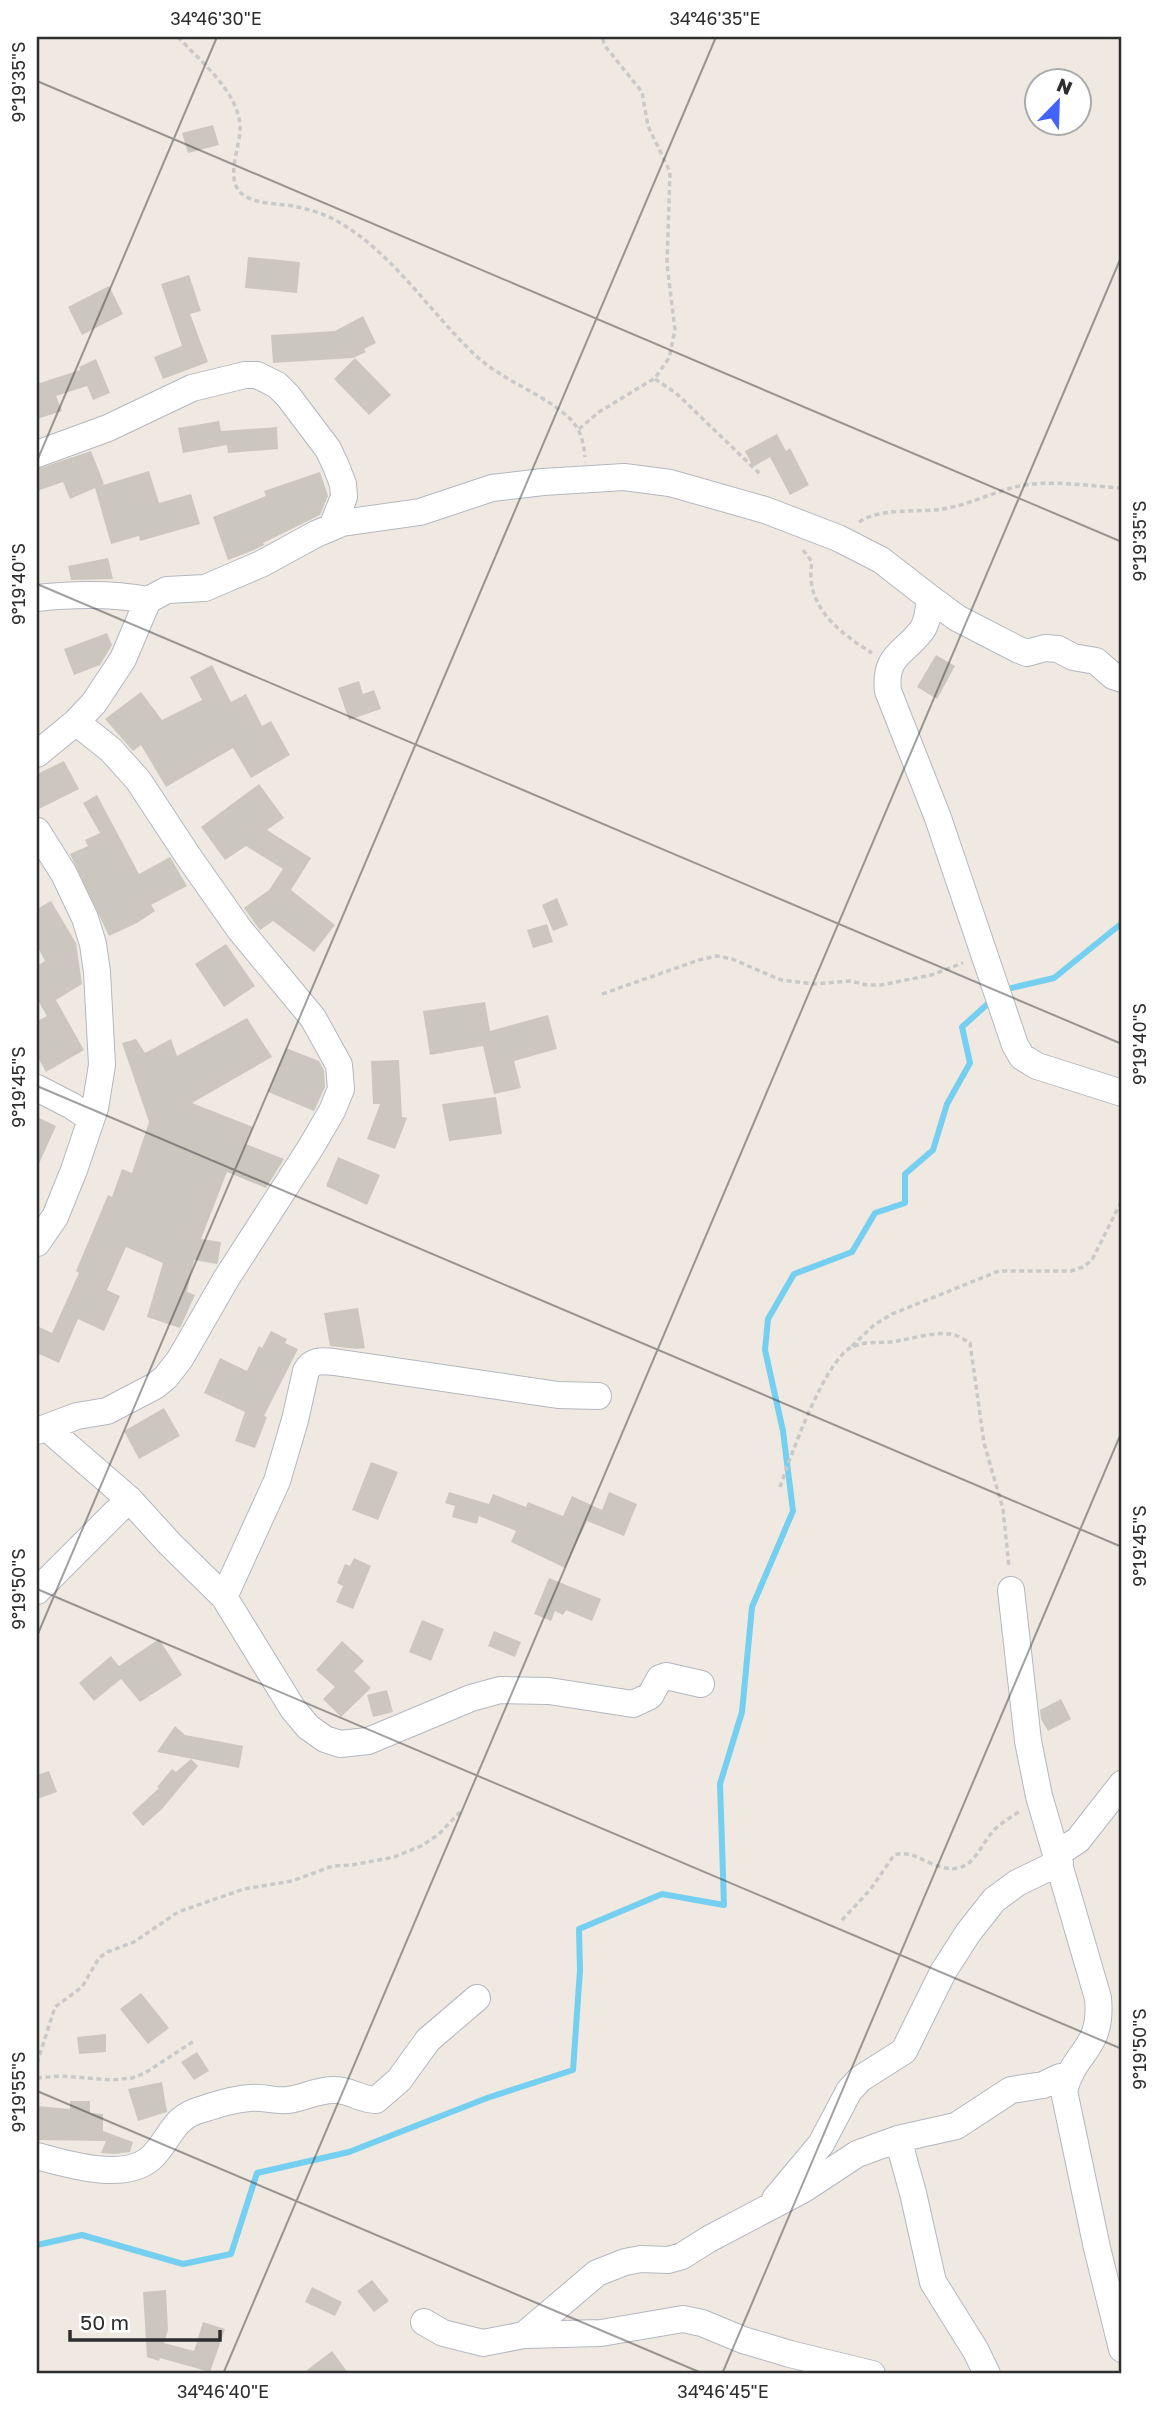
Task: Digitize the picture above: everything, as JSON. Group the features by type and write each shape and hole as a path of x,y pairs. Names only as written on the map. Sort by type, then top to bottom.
{"street":[{"path":"37,454 108,428 192,388 245,375 266,378 288,396 328,449 337,466 344,497 332,527"},
{"path":"37,598 113,594 148,600 167,590 205,588 332,527 420,512 492,488 624,477 670,483 780,515 838,538 881,561 957,618 1019,650 1027,653 1045,648 1058,649 1073,657 1096,661 1113,676 1122,679"},
{"path":"930,598 922,630 903,647 890,664 887,671 888,691 939,818 1003,1017 1022,1057 1037,1066 1122,1093"},
{"path":"37,754 76,722 94,703 116,671 148,600"},
{"path":"76,722 111,750 138,780 233,920 313,1018 339,1065 341,1089 332,1111 311,1147 226,1279 180,1359 166,1377 155,1386 107,1411 77,1416 42,1430 129,1499 224,1597 293,1709 309,1727 325,1739 340,1744 368,1741 471,1698 500,1690 549,1691 633,1704 650,1696 660,1678 666,1676 701,1684"},
{"path":"37,831 64,874 85,918 93,943 102,1065 91,1119 55,1217 37,1243"},
{"path":"37,1088 91,1119"},
{"path":"224,1597 277,1481 306,1371 311,1364 321,1361 334,1362 558,1395 598,1396"},
{"path":"37,1591 129,1499"},
{"path":"1011,1590 1028,1741 1039,1796 1091,1969 1099,2012 1095,2037 1067,2076 1064,2091 1122,2349"},
{"path":"767,2208 821,2144 849,2091 860,2079 904,2051 943,1972 968,1933 994,1900 1059,1858 1078,1840 1122,1784"},
{"path":"37,2156 71,2166 127,2170 145,2163 155,2154 178,2120 203,2109 252,2097 285,2101 335,2090 376,2100 398,2080 428,2040 477,1998"},
{"path":"524,2335 597,2273 625,2262 641,2259 668,2260 682,2256 804,2189 857,2154 898,2139 956,2126 1011,2090 1043,2085 1067,2076"},
{"path":"898,2139 933,2282 976,2351 987,2374"},
{"path":"424,2322 443,2333 483,2343 524,2335 601,2333 684,2319 766,2347 872,2374"}],"path":[{"path":"178,37 219,82 236,110 240,127 234,170 238,191 252,200 320,213 363,239 476,356 504,377 570,418 579,429 584,443 585,481"},
{"path":"579,429 599,412 655,378 669,358 675,330 667,264 670,172 648,126 642,92 605,46 602,37"},
{"path":"655,378 676,393 760,474"},
{"path":"838,538 865,519 876,515 951,508 1015,487 1045,485 1122,488"},
{"path":"796,544 812,562 810,584 815,599 829,619 849,639 890,664"},
{"path":"602,995 717,956 732,959 781,980 814,984 850,981 881,985 931,975 985,955"},
{"path":"780,1487 803,1425 833,1367 874,1325 892,1314 999,1271 1053,1272 1083,1267 1092,1260 1122,1200"},
{"path":"850,1348 868,1342 884,1344 920,1336 952,1334 970,1343 984,1443 1003,1509 1011,1590"},
{"path":"842,1920 870,1890 894,1855 909,1853 947,1869 968,1864 979,1854 994,1830 1039,1796"},
{"path":"37,2063 55,2007 82,1987 99,1958 107,1952 134,1942 178,1912 230,1894 292,1881 333,1866 394,1857 421,1846 438,1835 461,1811"},
{"path":"37,2078 132,2078 145,2073 194,2041"}],"building":[{"path":"213,125 219,145 188,153 182,133"},
{"path":"248,257 300,262 297,293 245,288"},
{"path":"189,275 201,311 190,314 208,362 163,379 154,357 182,346 161,284"},
{"path":"109,286 123,314 82,335 68,307"},
{"path":"363,316 376,343 364,349 366,352 353,358 273,363 271,335 335,331"},
{"path":"355,358 391,395 369,415 334,379"},
{"path":"96,359 110,393 93,400 87,386 56,396 62,411 37,419 37,384 80,370 79,367"},
{"path":"219,421 221,431 277,427 278,449 228,453 227,445 183,453 178,428"},
{"path":"777,434 786,451 790,448 809,485 790,495 770,457 753,467 745,451"},
{"path":"91,451 104,484 100,486 149,471 159,503 191,494 200,524 140,541 139,536 111,544 95,488 70,499 63,482 37,491 37,469"},
{"path":"320,472 328,496 320,515 254,550 228,560 213,517 266,496 264,491"},
{"path":"108,558 113,579 71,580 68,566"},
{"path":"107,633 112,645 100,665 74,675 64,649"},
{"path":"936,655 955,666 937,699 917,687"},
{"path":"212,665 231,702 246,694 262,726 271,721 290,755 251,778 233,748 166,787 141,745 133,751 105,719 141,692 162,720 202,700 190,677"},
{"path":"359,681 363,694 374,690 381,709 349,720 338,688"},
{"path":"64,761 79,789 37,810 37,774"},
{"path":"259,784 284,818 267,830 311,858 291,890 335,925 314,952 273,921 260,930 244,908 269,890 283,869 246,846 225,860 201,827"},
{"path":"97,795 139,874 170,857 187,886 151,905 155,911 137,923 109,936 70,854 88,846 85,840 100,833 83,803"},
{"path":"557,898 568,925 553,931 542,905"},
{"path":"51,901 76,943 82,984 56,1000 84,1050 46,1072 37,1056 37,1021 47,1016 37,999 37,966 45,961 37,946 37,909"},
{"path":"547,924 553,942 533,948 527,930"},
{"path":"226,944 255,986 224,1007 195,964"},
{"path":"485,1002 490,1031 548,1015 557,1049 514,1061 521,1088 494,1094 483,1046 430,1055 423,1011"},
{"path":"247,1018 272,1057 192,1103 253,1127 246,1144 284,1159 266,1188 227,1172 201,1239 221,1242 218,1262 194,1260 187,1292 195,1295 180,1328 147,1317 163,1263 126,1247 107,1290 120,1296 104,1331 78,1319 59,1363 37,1353 37,1326 52,1333 79,1273 76,1271 108,1195 112,1197 122,1169 132,1173 149,1122 122,1043 136,1039 145,1053 171,1039 177,1056"},
{"path":"286,1048 319,1061 324,1070 325,1087 314,1111 268,1092"},
{"path":"399,1060 402,1117 407,1118 395,1149 367,1139 380,1104 373,1104 371,1061"},
{"path":"496,1097 502,1134 449,1141 442,1104"},
{"path":"37,1117 56,1126 37,1168"},
{"path":"338,1157 380,1175 367,1205 326,1186"},
{"path":"358,1308 365,1348 330,1346 324,1313"},
{"path":"271,1331 287,1339 285,1343 298,1349 264,1416 267,1417 255,1448 235,1441 245,1412 204,1393 220,1358 247,1371 259,1346 262,1348"},
{"path":"164,1408 180,1436 139,1459 124,1431"},
{"path":"371,1462 398,1472 378,1520 352,1510"},
{"path":"449,1492 489,1504 493,1494 526,1507 528,1502 563,1516 572,1496 602,1510 609,1492 637,1504 624,1536 587,1521 565,1568 511,1542 516,1531 479,1516 477,1524 452,1517 455,1506 445,1503"},
{"path":"354,1558 371,1566 353,1609 336,1602 343,1586 337,1583 345,1564 350,1566"},
{"path":"549,1578 601,1599 592,1621 566,1610 563,1615 555,1611 551,1621 534,1614"},
{"path":"422,1620 444,1629 431,1661 409,1652"},
{"path":"494,1631 521,1642 515,1657 488,1646"},
{"path":"159,1639 182,1675 140,1702 121,1679 94,1701 79,1683 111,1656 119,1666"},
{"path":"342,1641 364,1661 354,1671 371,1688 341,1717 323,1699 335,1687 316,1670"},
{"path":"387,1690 393,1712 373,1717 367,1695"},
{"path":"1061,1699 1071,1719 1048,1731 1041,1719 1040,1710"},
{"path":"175,1726 185,1735 243,1746 239,1768 157,1752"},
{"path":"191,1759 198,1766 162,1809 143,1826 132,1813 159,1788 157,1787 172,1769 176,1772"},
{"path":"49,1771 57,1792 37,1799 37,1775"},
{"path":"141,1993 169,2028 148,2044 120,2009"},
{"path":"106,2034 106,2052 79,2054 77,2037"},
{"path":"197,2052 209,2071 194,2080 181,2062"},
{"path":"162,2082 167,2112 138,2121 128,2089"},
{"path":"70,2101 90,2101 90,2113 103,2114 103,2131 133,2142 130,2152 101,2153 106,2141 37,2140 37,2106 70,2109"},
{"path":"372,2280 389,2301 374,2312 357,2291"},
{"path":"312,2287 342,2302 335,2316 305,2302"},
{"path":"166,2290 168,2330 164,2343 194,2351 203,2322 225,2329 210,2372 147,2357 143,2292"},
{"path":"332,2351 349,2374 302,2374"}],"waterway":[{"path":"1003,990 1054,978 1122,923"},
{"path":"37,2245 82,2235 183,2264 231,2254 257,2173 349,2152 487,2098 573,2070 580,1970 579,1929 662,1894 724,1905 720,1784 742,1712 752,1607 793,1511 783,1431 765,1350 768,1319 794,1274 852,1252 875,1213 905,1203 905,1174 933,1150 947,1104 970,1063 962,1027 992,1000"}]}
